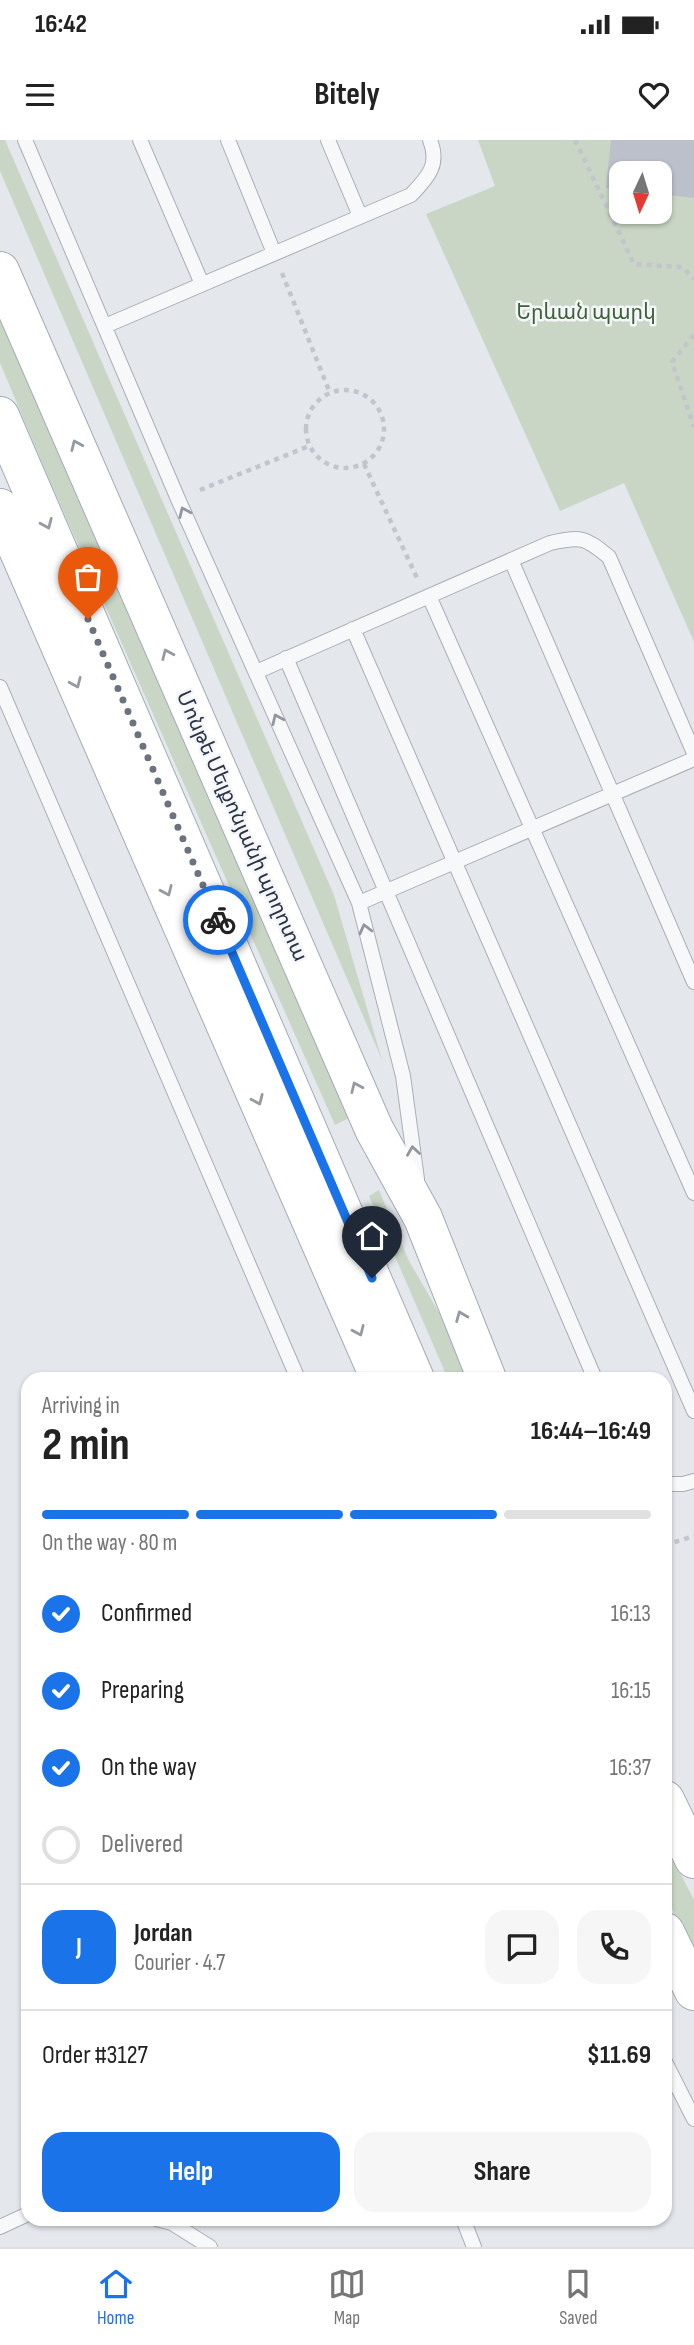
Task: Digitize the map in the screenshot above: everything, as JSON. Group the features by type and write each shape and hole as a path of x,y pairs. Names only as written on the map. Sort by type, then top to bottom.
{"main road":[{"name":"Մոնթե Մելքոնյանի պողոտա","path":"0,271 374,1129 423,1218 484,1372"},
{"path":"0,416 412,1372"},
{"path":"0,508 377,1372"},
{"path":"318,1152 374,1129"},
{"path":"672,1821 694,1859"},
{"path":"672,1946 694,1991"}],"lane":[{"path":"25,140 178,499 359,903 402,1076 423,1218"},
{"path":"140,140 202,284"},
{"path":"228,140 274,253"},
{"path":"328,140 360,216"},
{"path":"105,326 411,195 429,176 436,153 430,140"},
{"path":"256,672 550,543 573,538 590,541 609,556 694,753"},
{"path":"512,560 694,982"},
{"path":"429,596 694,1193"},
{"path":"353,629 694,1411"},
{"path":"286,658 592,1372"},
{"path":"0,687 295,1372"},
{"path":"359,903 694,759"},
{"path":"672,1484 694,1481"},
{"path":"672,2076 694,2119"},
{"path":"0,2227 21,2217"},
{"path":"177,2226 210,2247"},
{"path":"466,2226 474,2247"}],"path":[{"path":"575,140 634,264 682,267 694,279"},
{"path":"274,253 330,393"},
{"path":"694,335 672,362 694,427"},
{"path":"356,391 377,406 383,418 382,444 364,464 339,468 317,457 309,446 305,434 310,409 319,399 330,393 356,391"},
{"path":"178,499 309,446"},
{"path":"364,464 420,585 429,596"},
{"path":"672,1543 693,1536"}],"green space":[{"path":"0,140 5,140 334,895 382,1060 0,171"},
{"name":"Երևան պարկ","path":"478,140 694,140 694,642 624,483 560,511 426,214 495,186"},
{"path":"0,310 355,1115 335,1125 0,363"},
{"path":"379,1190 409,1261 471,1372 445,1372 369,1196"},
{"path":"674,1861 694,1900 694,1953 672,1909"}],"building":[{"path":"611,140 694,140 694,198 672,195 672,161 609,161 609,188 606,188"}],"way so far":[{"path":"88,619 218,920"}],"route":[{"path":"218,920 372,1278"}]}
